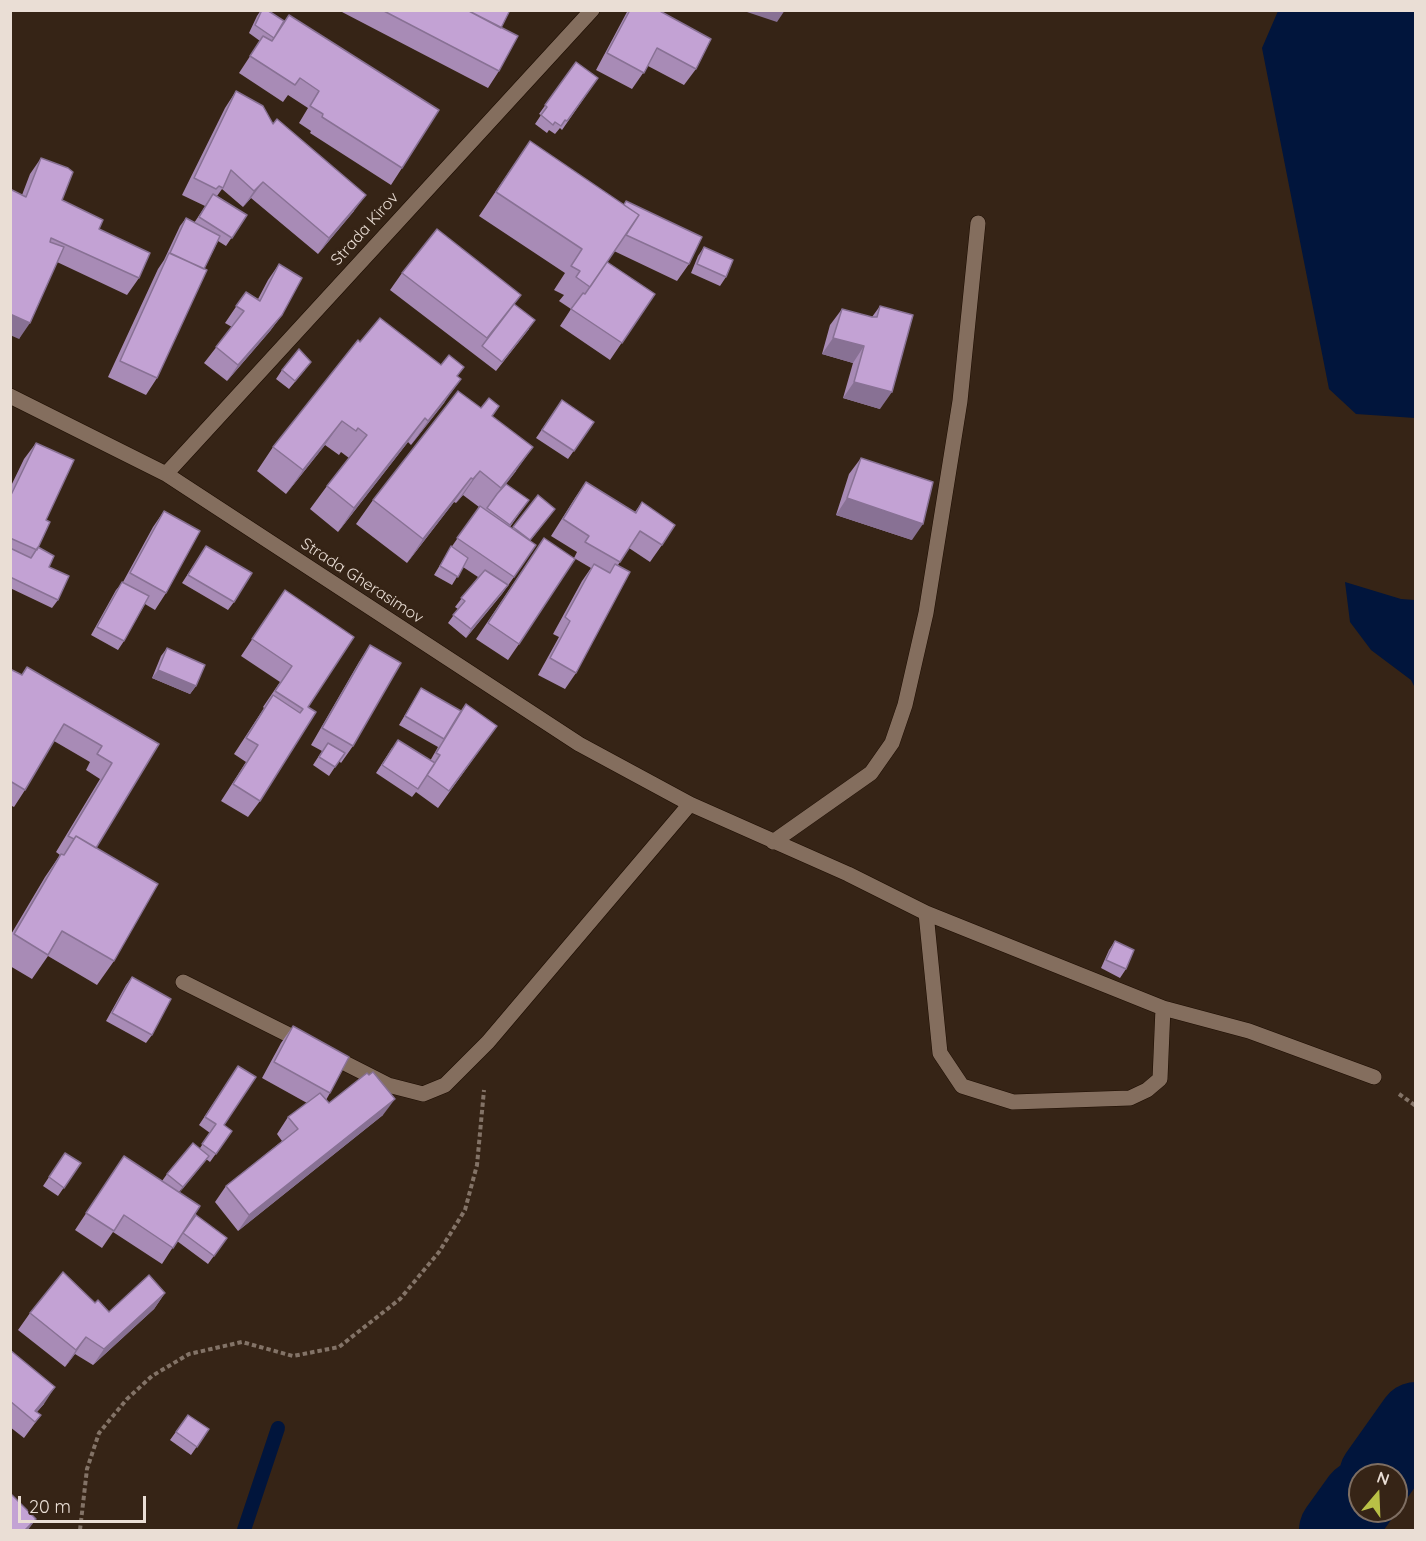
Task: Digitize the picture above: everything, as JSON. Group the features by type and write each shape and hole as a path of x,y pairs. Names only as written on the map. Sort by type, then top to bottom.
{"street":[{"name":"Strada Kirov","path":"166,474 592,10"},
{"path":"773,842 871,772 892,743 905,705 926,613 960,401 978,223"},
{"name":"Strada Gherasimov","path":"12,399 166,474 579,744 690,804 848,874 926,913 1163,1008 1249,1031 1374,1077"},
{"path":"183,982 388,1085 423,1094 445,1085 488,1042 690,804"},
{"path":"926,913 940,1053 962,1086 1013,1102 1130,1098 1148,1090 1160,1079 1163,1008"}],"path":[{"path":"80,1530 87,1469 99,1433 127,1399 152,1376 189,1354 242,1342 293,1356 339,1347 407,1291 439,1252 465,1210 477,1165 488,1042"}],"water":[{"path":"1278,11 1415,11 1415,418 1356,414 1329,389 1262,48"},
{"path":"1345,582 1401,599 1415,600 1415,688 1411,680 1371,650 1350,622"}],"building":[{"path":"262,10 267,10 284,21 274,38 255,25"},
{"path":"382,10 467,10 518,36 499,71"},
{"path":"467,10 510,10 501,28"},
{"path":"630,10 658,10 711,39 696,69 657,48 644,73 607,53"},
{"path":"289,15 439,110 402,168 322,117 323,114 310,106 319,91 300,78 295,85 250,56 263,36 272,41"},
{"path":"576,62 598,78 567,121 565,120 561,126 555,122 553,125 541,115 547,107 545,105"},
{"path":"236,91 263,106 273,124 277,119 366,195 329,238 263,182 254,191 231,170 223,188 219,186 216,189 194,178"},
{"path":"530,141 639,215 590,287 576,277 580,271 571,266 582,249 496,192"},
{"path":"41,158 73,172 62,200 103,220 99,229 150,253 139,278 51,238 50,242 64,247 30,323 10,314 10,189 26,197"},
{"path":"213,194 247,215 232,238 199,217"},
{"path":"626,201 702,237 689,264 626,235 639,215 624,205"},
{"path":"186,218 220,236 204,269 170,253"},
{"path":"437,229 521,295 487,338 402,273"},
{"path":"704,247 733,260 726,277 697,264"},
{"path":"169,253 207,270 157,378 120,361"},
{"path":"607,262 655,294 622,343 571,309 583,293 585,294"},
{"path":"279,264 302,278 282,315 238,365 216,347 244,311 236,306 246,292 260,301"},
{"path":"514,304 535,320 502,362 482,346"},
{"path":"880,306 913,315 892,392 854,382 864,346 833,338 842,309 877,317"},
{"path":"380,318 441,365 449,355 464,367 457,376 461,379 428,421 425,418 354,508 327,486 367,435 358,428 356,431 342,421 303,470 273,447 358,340 360,342"},
{"path":"299,349 311,362 295,381 282,370"},
{"path":"458,391 481,408 489,398 499,406 492,416 533,447 501,488 480,471 473,479 471,478 423,539 373,500"},
{"path":"562,400 594,422 574,451 542,430"},
{"path":"36,443 74,460 46,520 50,522 37,550 10,538 10,497"},
{"path":"861,458 933,482 923,524 847,498"},
{"path":"586,482 636,513 642,502 675,525 662,545 640,531 620,562 585,542 589,536 563,519"},
{"path":"506,484 529,500 510,525 487,508"},
{"path":"538,495 555,509 530,540 513,527"},
{"path":"480,506 536,545 514,577 457,538"},
{"path":"164,511 200,531 166,593 130,573"},
{"path":"544,538 575,559 519,644 488,623"},
{"path":"206,546 252,573 234,602 188,575"},
{"path":"451,546 468,558 458,577 440,566"},
{"path":"38,547 54,556 49,567 69,576 58,600 10,577 10,548 31,558"},
{"path":"594,564 610,573 615,564 630,572 576,673 550,658 570,621 565,617"},
{"path":"485,570 508,585 471,629 453,615 465,601 461,598"},
{"path":"122,582 149,596 124,641 97,627"},
{"path":"285,590 354,637 308,707 316,712 260,801 233,784 258,745 246,738 273,695 300,713 303,709 275,691 292,666 252,639"},
{"path":"370,645 401,663 353,746 322,728"},
{"path":"167,648 205,665 196,686 158,670"},
{"path":"27,667 159,744 96,848 76,836 74,839 68,836 112,763 97,754 102,746 64,724 25,790 10,781 10,669 22,675"},
{"path":"421,688 461,711 444,739 405,716"},
{"path":"466,704 497,726 449,791 427,775 440,755 436,753"},
{"path":"398,740 435,763 418,789 382,765"},
{"path":"328,743 345,753 335,767 319,757"},
{"path":"76,836 158,884 114,961 62,931 48,955 14,934 61,854 64,855"},
{"path":"1115,941 1134,950 1126,969 1106,960"},
{"path":"132,977 171,999 152,1035 112,1013"},
{"path":"293,1026 349,1057 330,1093 274,1062"},
{"path":"238,1066 256,1077 224,1125 232,1131 216,1154 202,1144 216,1124 205,1117"},
{"path":"373,1072 395,1099 249,1215 226,1186 298,1129 288,1117 320,1093 329,1103 367,1073 369,1075"},
{"path":"193,1143 209,1156 183,1187 167,1174"},
{"path":"65,1153 81,1163 64,1188 49,1177"},
{"path":"124,1156 200,1206 173,1248 124,1215 114,1231 86,1213"},
{"path":"196,1215 227,1238 214,1256 183,1233"},
{"path":"63,1272 95,1303 98,1300 109,1312 149,1275 165,1293 104,1349 86,1337 76,1350 30,1313"},
{"path":"10,1350 55,1387 35,1411 41,1415 35,1422 10,1401"},
{"path":"188,1415 209,1429 197,1447 176,1432"},
{"path":"10,1493 36,1519 25,1530 10,1530"}],"waterway":[{"path":"1386,1463 1416,1420"},
{"path":"244,1530 278,1428"},
{"path":"1337,1530 1348,1515"}]}
